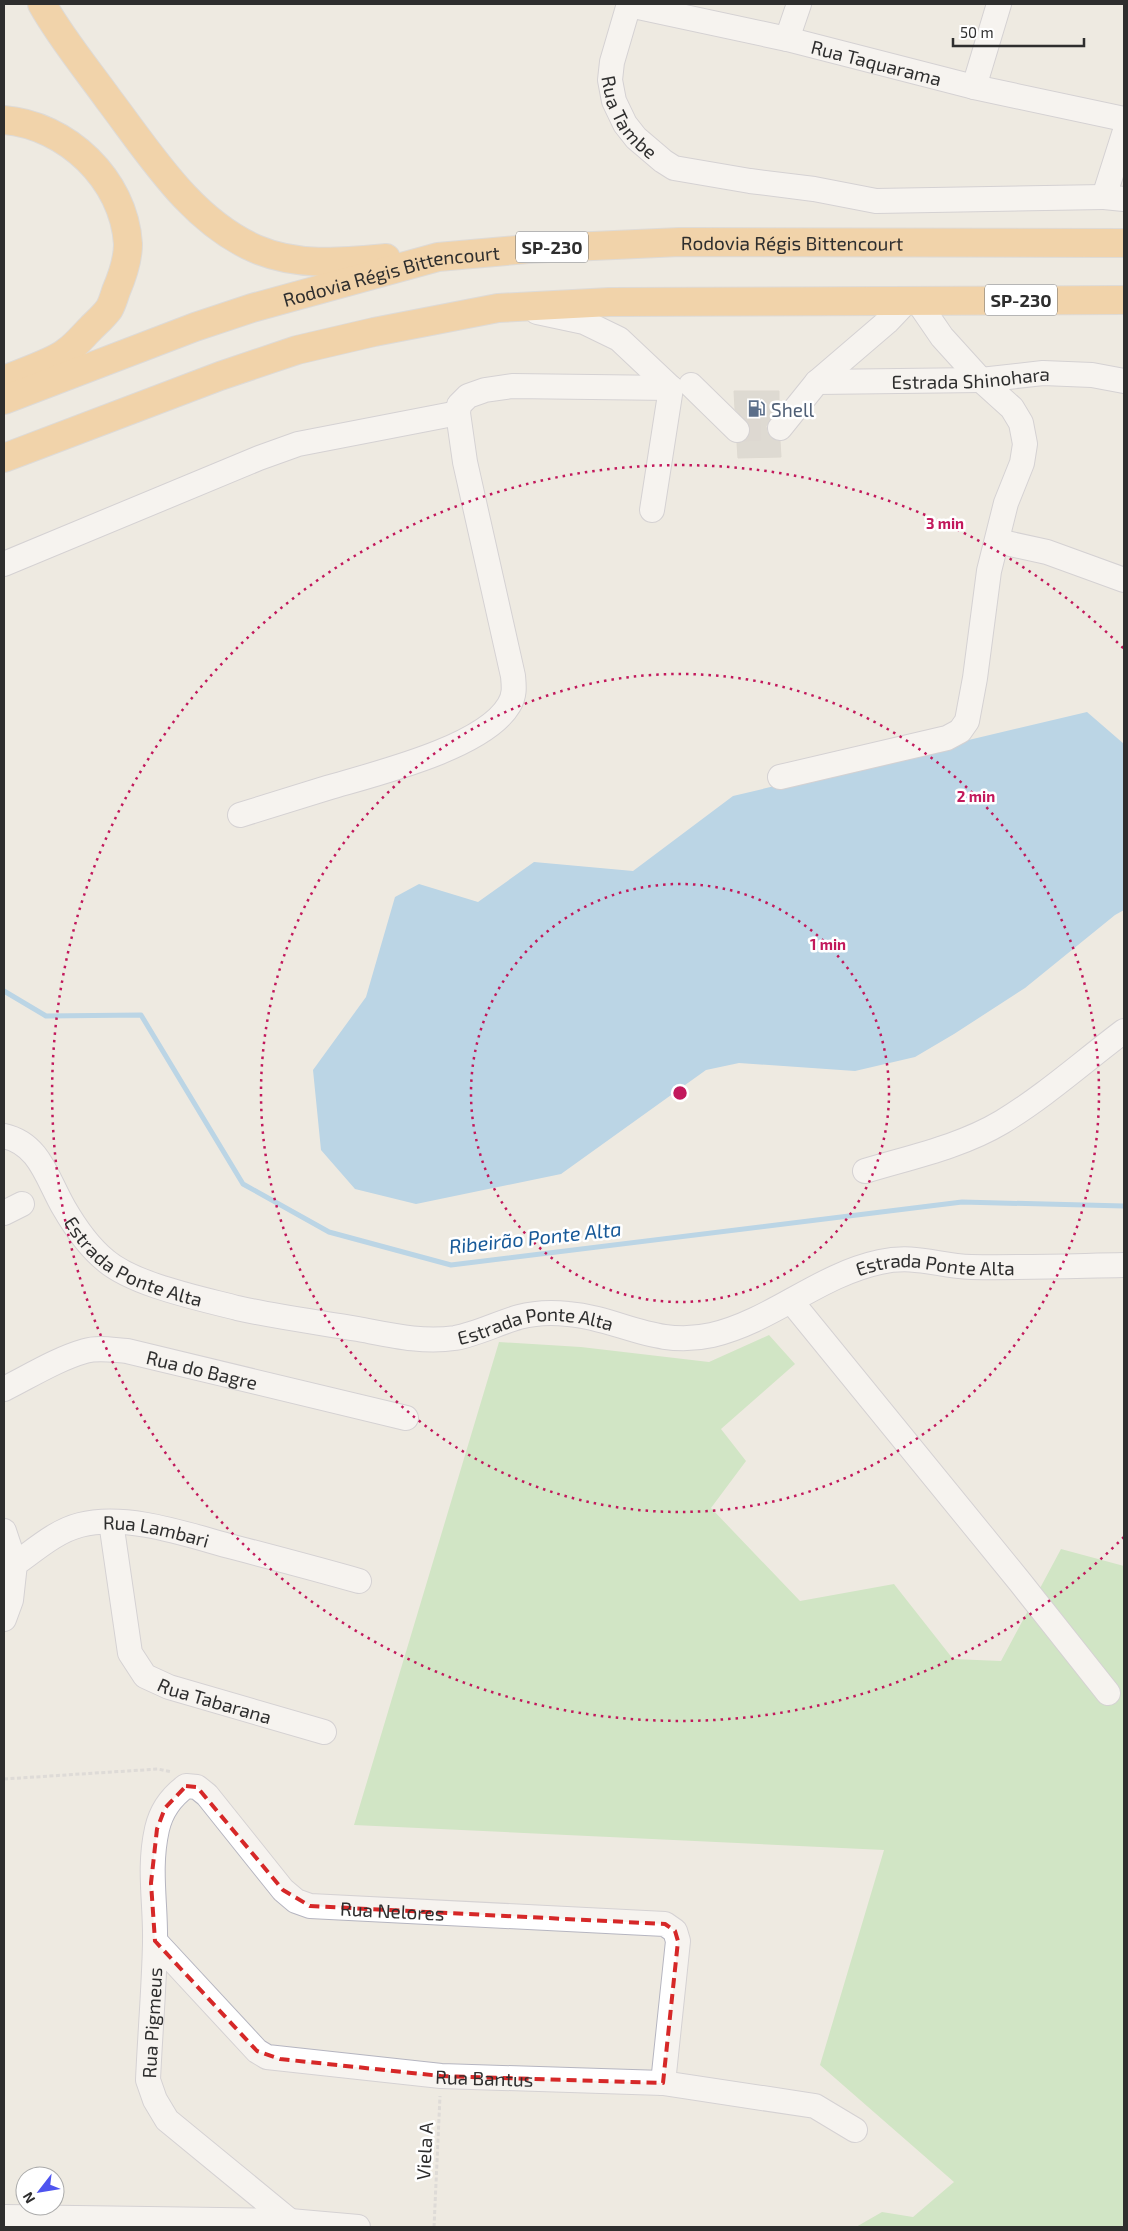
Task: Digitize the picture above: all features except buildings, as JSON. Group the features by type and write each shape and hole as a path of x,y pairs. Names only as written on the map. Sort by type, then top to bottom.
{"highway":[{"path":"42,4 65,40 153,159 183,194 209,219 230,234 256,249 294,260 334,263 394,257 438,257"},
{"path":"4,120 52,132 72,145 89,160 106,180 117,202 125,225 128,245 122,276 109,309 65,353 4,380"},
{"name":"Rodovia Régis Bittencourt","path":"4,400 195,327 252,308 438,257 537,248 680,242 1124,244"},
{"name":"SP-230","path":"4,458 220,376 298,350 374,332 498,308 610,302 1124,300"}],"street":[{"name":"Rua Taquarama","path":"629,4 787,40 974,87 1124,119"},
{"name":"Rua Tambe","path":"629,4 612,62 610,80 614,101 625,124 652,152 674,168 814,189 864,200 894,202 1114,198"},
{"path":"787,40 799,4"},
{"path":"974,87 999,4"},
{"path":"1114,198 1116,161 1124,134"},
{"path":"780,428 817,382 912,302 981,380 1012,408 1021,423 1025,444 1022,464 1006,503 989,571 969,713 967,721 960,731 947,738 780,777"},
{"path":"498,308 547,312 584,322 619,339 737,430"},
{"name":"Estrada Shinohara","path":"817,382 981,380 1043,373 1124,380"},
{"path":"240,815 422,758 475,735 492,723 508,707 514,694 513,676 465,462 458,413 459,404 468,396 485,390 512,386 681,387"},
{"path":"652,510 681,387"},
{"path":"4,564 259,458 298,444 458,413"},
{"path":"997,540 1047,552 1124,580"},
{"path":"865,1170 943,1148 974,1136 1002,1122 1124,1031"},
{"name":"Estrada Ponte Alta","path":"4,1136 15,1138 30,1148 41,1162 63,1206 84,1239 106,1262 129,1275 156,1285 236,1307 293,1320 403,1338 456,1338 520,1317 547,1313 570,1314 651,1336 684,1339 710,1336 738,1327 791,1301 814,1287 879,1262 910,1258 967,1267 1124,1266"},
{"path":"791,1301 1108,1693"},
{"name":"Rua do Bagre","path":"4,1389 68,1357 86,1350 102,1348 127,1351 406,1418"},
{"name":"Rua Lambari","path":"15,1564 63,1532 80,1525 111,1522 142,1525 182,1534 358,1580"},
{"name":"Rua Tabarana","path":"111,1522 130,1653 145,1676 168,1687 324,1732"},
{"path":"4,1531 15,1564 11,1600 4,1619"},
{"name":"Rua Nelores","path":"180,1791 197,1786 282,1890 296,1900 310,1906 665,1924 675,1931 678,1941 663,2083"},
{"name":"Rua Pigmeus","path":"180,1791 165,1808 157,1829 151,1883 155,1942 148,2080 155,2100 167,2120 290,2221"},
{"name":"Rua Bantus","path":"155,1942 257,2051 267,2057 441,2076 663,2083 815,2106 856,2130"},
{"path":"4,2217 290,2221 358,2227"}],"path":[{"path":"4,1779 158,1769 174,1772 181,1776 180,1791"},
{"name":"Viela A","path":"434,2227 441,2076"}],"highlighted area":[{"path":"186,1786 197,1787 283,1890 310,1906 665,1924 675,1931 678,1941 663,2083 441,2076 280,2059 257,2051 155,1941 151,1883 157,1829 165,1808"}],"green space":[{"path":"769,1335 795,1364 721,1429 746,1461 711,1508 800,1601 894,1584 953,1659 1001,1661 1061,1549 1124,1566 1124,2227 856,2227 882,2212 913,2217 954,2182 820,2065 884,1850 354,1825 499,1342 581,1347 709,1362"}],"water":[{"path":"1087,712 1124,744 1124,910 1115,915 1025,988 915,1057 855,1071 739,1063 706,1070 561,1174 416,1204 355,1189 321,1150 313,1070 366,997 395,897 419,884 478,902 534,862 633,871 733,796"}],"waterway":[{"name":"Ribeirão Ponte Alta","path":"4,991 46,1016 141,1015 243,1184 329,1232 451,1265 962,1202 1124,1206"}],"tunnel":[{"path":"737,430 780,428"}],"place":[{"name":"Shell","path":"757,409"}]}
